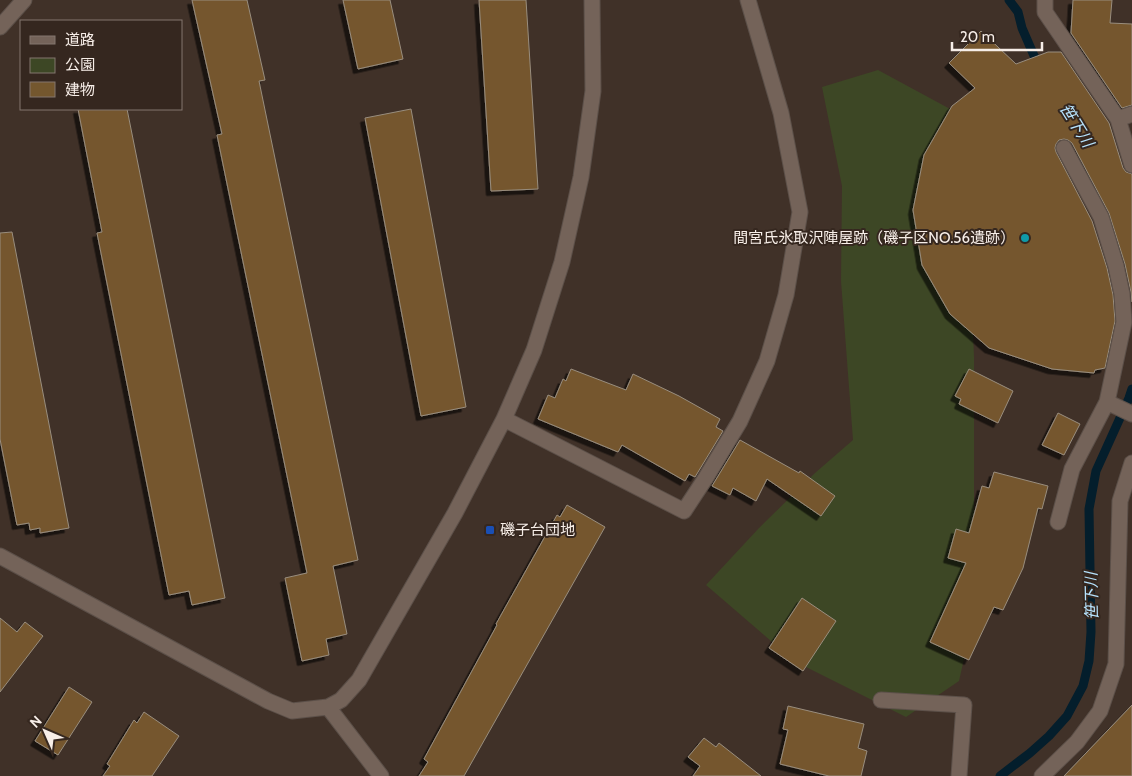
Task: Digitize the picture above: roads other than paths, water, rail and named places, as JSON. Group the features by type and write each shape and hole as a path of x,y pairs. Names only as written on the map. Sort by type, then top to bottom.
{"street":[{"path":"0,28 24,0"},
{"path":"0,556 268,701 292,711 328,707 341,700 359,680 455,513 504,419 534,350 562,262 581,177 593,90 592,0"},
{"path":"504,419 684,510 740,421 767,361 777,328 786,296 800,212 781,113 748,0"},
{"path":"1045,0 1045,12 1125,117 1132,164"},
{"path":"1058,522 1072,469 1107,402 1124,322 1122,294 1116,266 1100,217 1064,148"},
{"path":"1107,402 1132,414"},
{"path":"1042,776 1078,742 1100,710 1116,664 1120,501 1132,463"},
{"path":"881,700 964,705 959,776"},
{"path":"328,707 381,776"}],"waterway":[{"name":"笹下川","path":"1009,0 1018,12 1022,28 1040,66"},
{"name":"笹下川","path":"1000,776 1049,736 1067,716 1083,686 1089,661 1091,632 1089,509 1096,471 1132,389"}],"place":[{"name":"間宮氏氷取沢陣屋跡（磯子区NO.56遺跡）","path":"1025,238"},
{"name":"磯子台団地","path":"490,530"}]}
